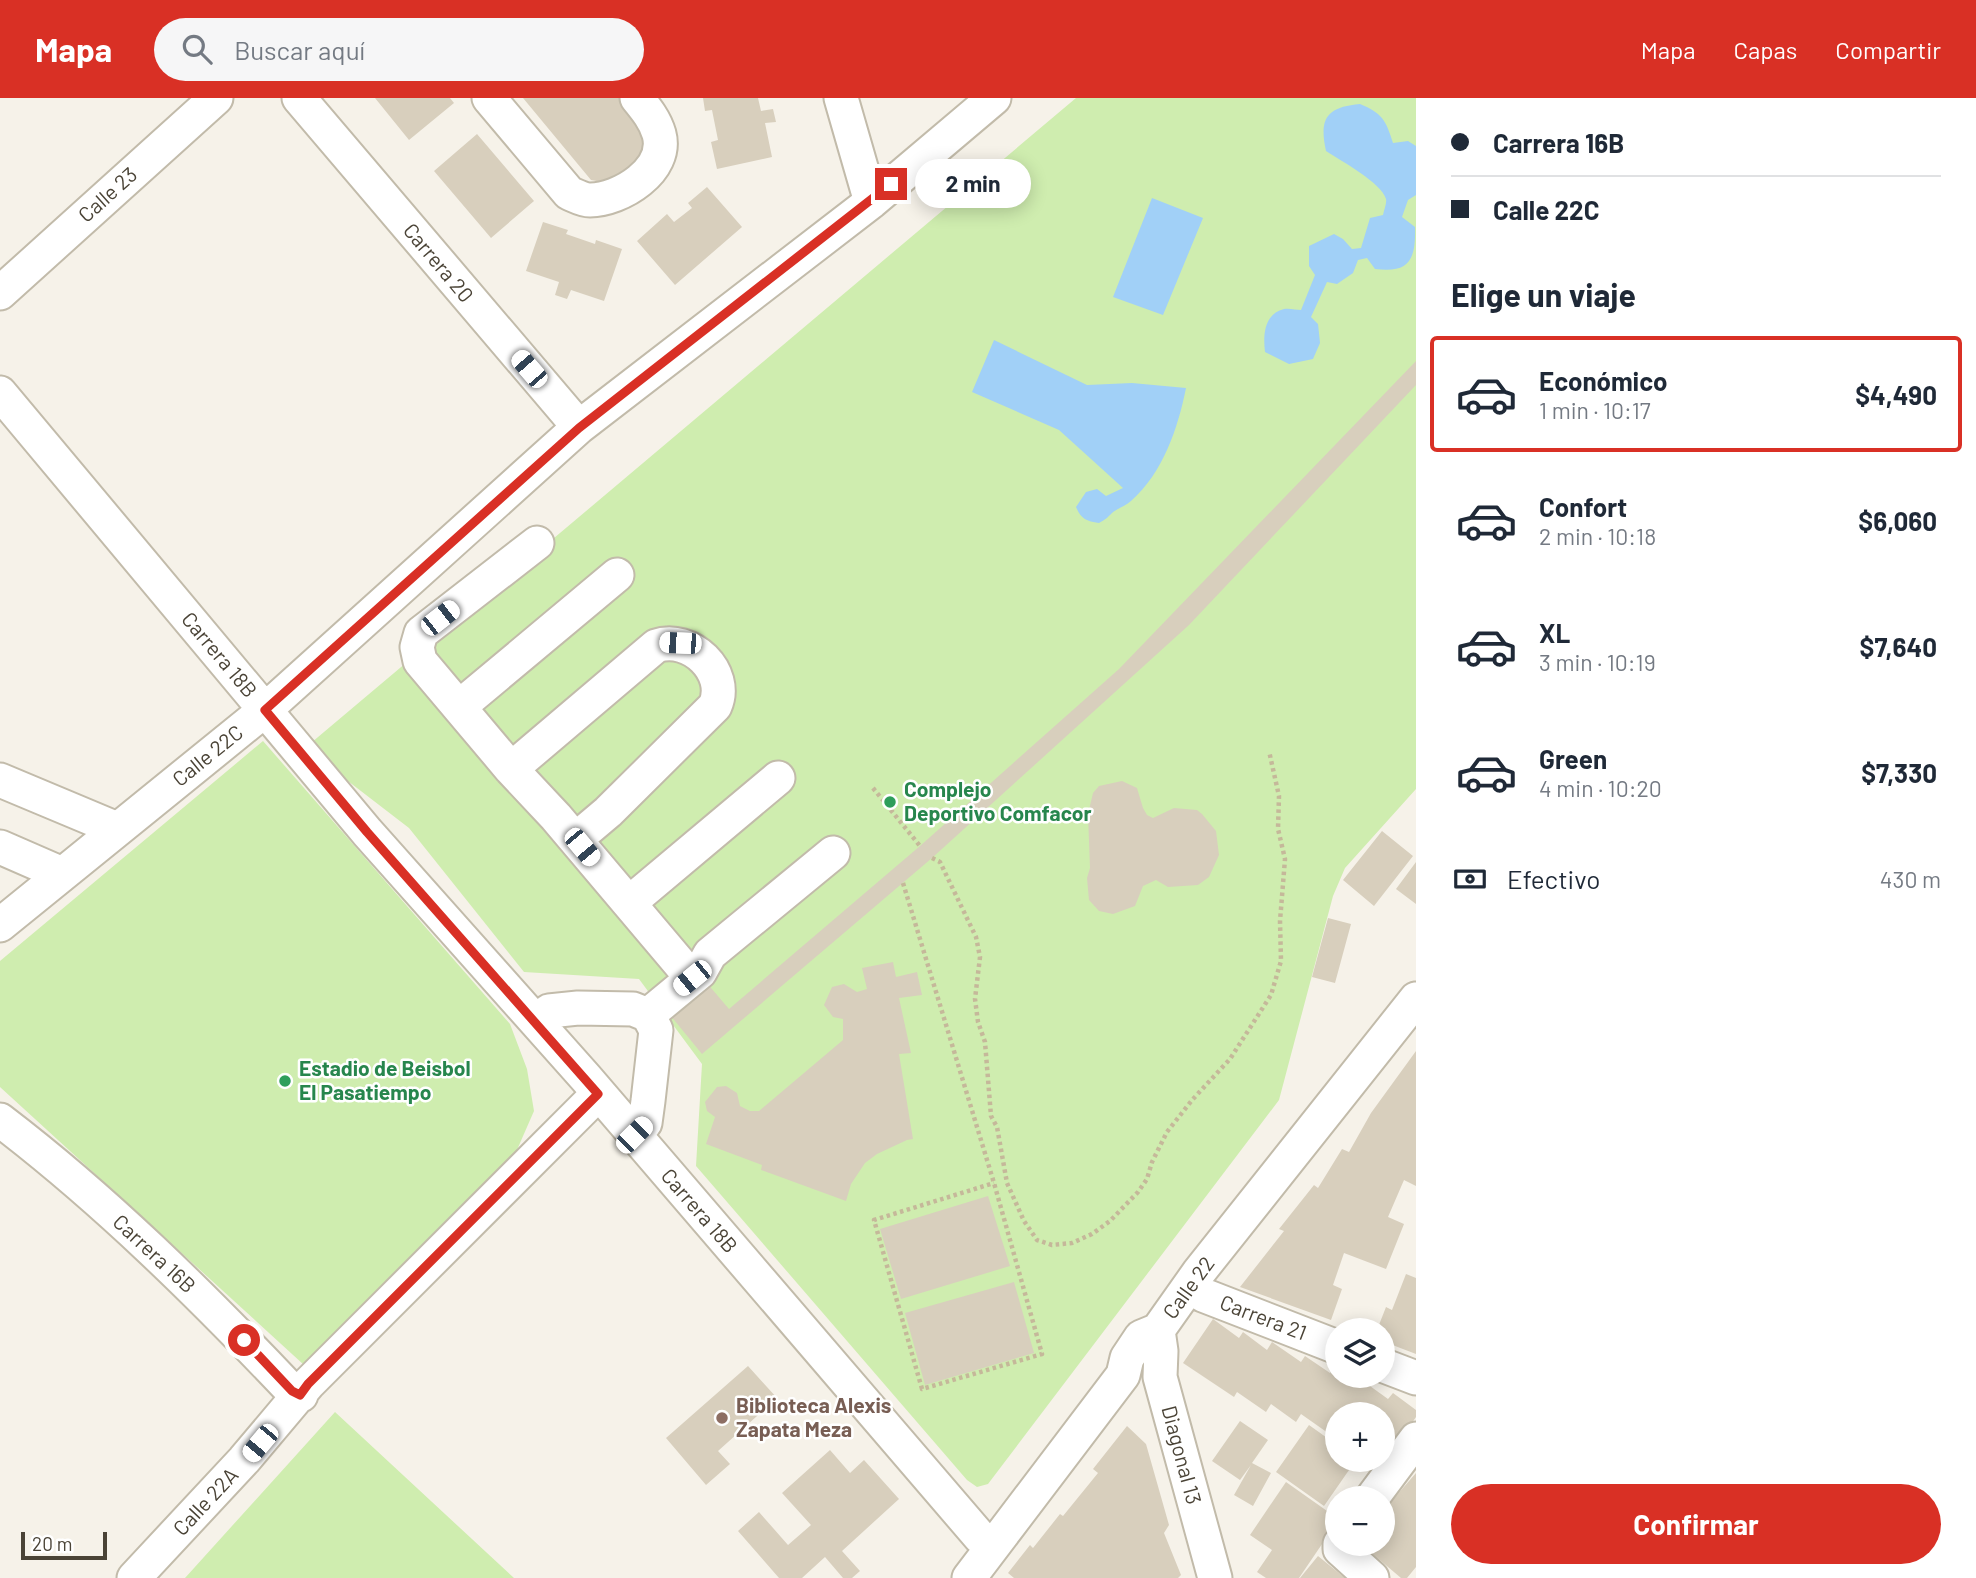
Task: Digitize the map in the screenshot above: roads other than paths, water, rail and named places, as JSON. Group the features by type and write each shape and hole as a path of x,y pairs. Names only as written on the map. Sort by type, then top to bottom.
{"street":[{"name":"Calle 23","path":"0,293 216,98"},
{"name":"Carrera 20","path":"299,98 579,428"},
{"path":"489,98 569,193 586,200 608,198 638,183 659,157 660,136 651,115 637,98"},
{"path":"841,98 871,202"},
{"name":"Calle 22C","path":"0,925 265,710 579,428 871,202 994,98"},
{"name":"Carrera 18B","path":"0,393 367,832 536,1021 980,1537 993,1546"},
{"path":"537,543 421,633 417,647 420,661 511,769 576,839 692,978"},
{"path":"459,707 617,575"},
{"path":"511,769 656,646 680,643 701,653 716,677 720,695 715,706 608,812 576,839"},
{"path":"629,903 778,778"},
{"path":"0,780 117,829"},
{"path":"0,847 62,874"},
{"path":"649,1015 700,972 710,954 833,853"},
{"name":"Calle 22","path":"969,1578 1124,1375 1127,1358 1141,1337 1158,1330 1190,1285 1416,999"},
{"path":"536,1021 549,1011 578,1008 633,1009 649,1015 656,1030 648,1101 645,1124 634,1135"},
{"name":"Calle 22A","path":"134,1578 244,1460 308,1384 598,1094"},
{"name":"Carrera 16B","path":"0,1120 59,1165 228,1323 292,1391 300,1395"},
{"name":"Carrera 21","path":"1190,1285 1203,1295 1325,1342"},
{"name":"Diagonal 13","path":"1158,1330 1161,1351 1160,1377 1215,1578"},
{"path":"1395,1370 1416,1378"},
{"path":"1124,1375 1160,1377"},
{"path":"1381,1486 1416,1439"},
{"path":"1348,1556 1372,1578"}],"water":[{"path":"1360,104 1382,118 1393,143 1408,141 1416,146 1416,195 1408,200 1402,217 1415,227 1414,249 1408,263 1402,267 1375,269 1367,258 1358,260 1353,273 1337,284 1327,282 1311,317 1318,324 1320,343 1313,359 1289,364 1265,352 1266,326 1277,312 1286,309 1301,310 1315,275 1309,266 1309,246 1334,234 1352,249 1361,248 1370,218 1383,215 1386,205 1386,199 1377,186 1326,151 1324,131 1328,117 1339,108"},
{"path":"1152,198 1203,218 1163,315 1113,297"},
{"path":"994,340 1087,385 1132,383 1186,388 1168,449 1152,477 1129,503 1099,523 1084,519 1076,507 1086,492 1097,489 1106,496 1123,488 1059,430 972,392"}],"place":[{"name":"Complejo Deportivo Comfacor","path":"890,802"},
{"name":"Estadio de Beisbol El Pasatiempo","path":"285,1081"},
{"name":"Biblioteca Alexis Zapata Meza","path":"722,1418"}]}
